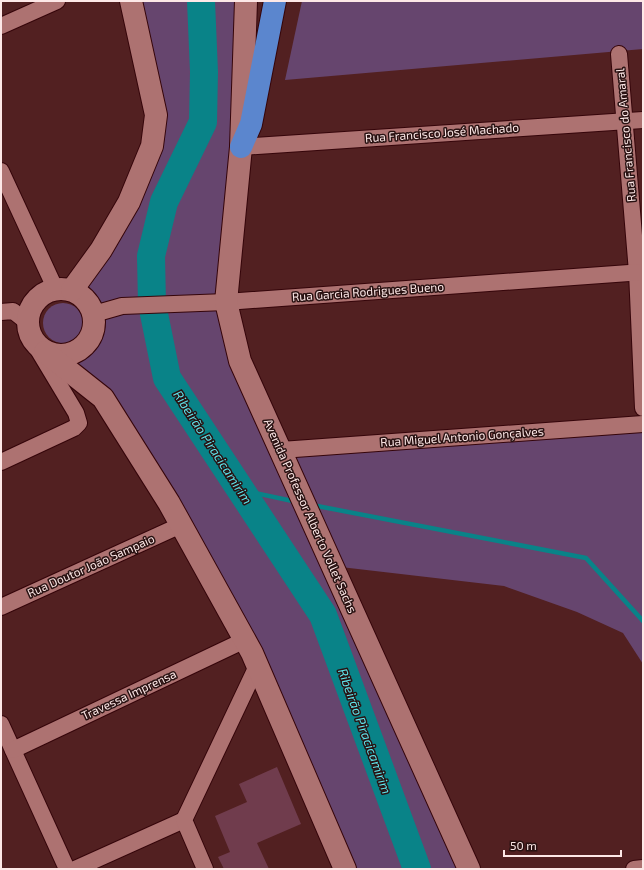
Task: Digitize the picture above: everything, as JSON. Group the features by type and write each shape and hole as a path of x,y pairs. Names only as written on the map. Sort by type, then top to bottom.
{"highway":[{"path":"241,147 251,124 275,1"}],"main road":[{"path":"131,1 156,115 152,146 129,202 101,250 64,289 38,297 32,304 27,322 29,333 40,347 103,398 131,440 181,525 245,640 345,869"},
{"name":"Avenida Professor Alberto Vollet Sachs","path":"246,1 241,147 226,302 240,361 468,869"},
{"path":"40,347 56,355 66,355 77,351 86,344 92,335 95,325 94,314 89,304 82,296 64,289"}],"street":[{"path":"1,26 57,1"},
{"name":"Rua Francisco do Amaral","path":"618,54 640,272 643,408"},
{"name":"Rua Francisco José Machado","path":"241,147 643,120"},
{"path":"1,171 64,289"},
{"name":"Rua Garcia Rodrigues Bueno","path":"94,314 122,306 226,302 640,272"},
{"path":"1,312 14,311 27,322"},
{"path":"1,462 74,428 79,423 76,413 40,347"},
{"name":"Rua Miguel Antonio Gonçalves","path":"281,450 643,424"},
{"name":"Rua Doutor João Sampaio","path":"1,607 181,525"},
{"name":"Travessa Imprensa","path":"13,750 245,640"},
{"path":"75,869 184,820 257,666"},
{"path":"1,724 67,869"},
{"path":"184,820 205,869"},
{"path":"634,869 643,868"}],"shaded area":[{"path":"131,1 246,1 226,302 280,450 643,424 643,664 623,633 577,612 504,586 332,566 469,869 341,869 257,666 103,398 45,352 67,355 92,335 94,314 72,290 152,146"},
{"path":"302,1 643,1 643,49 285,80"},
{"path":"67,303 74,306 80,312 83,323 82,331 74,340 67,343 59,343 52,340 44,331 43,319 46,312 55,304"}],"building":[{"path":"277,767 301,824 257,843 269,869 224,869 218,857 230,852 215,816 247,802 239,784"}],"waterway":[{"name":"Ribeirão Piracicamirim","path":"201,1 204,72 203,122 164,202 151,256 152,304 167,378 323,615 417,869"},
{"path":"241,490 297,502"},
{"path":"312,505 586,558 643,621"}]}
